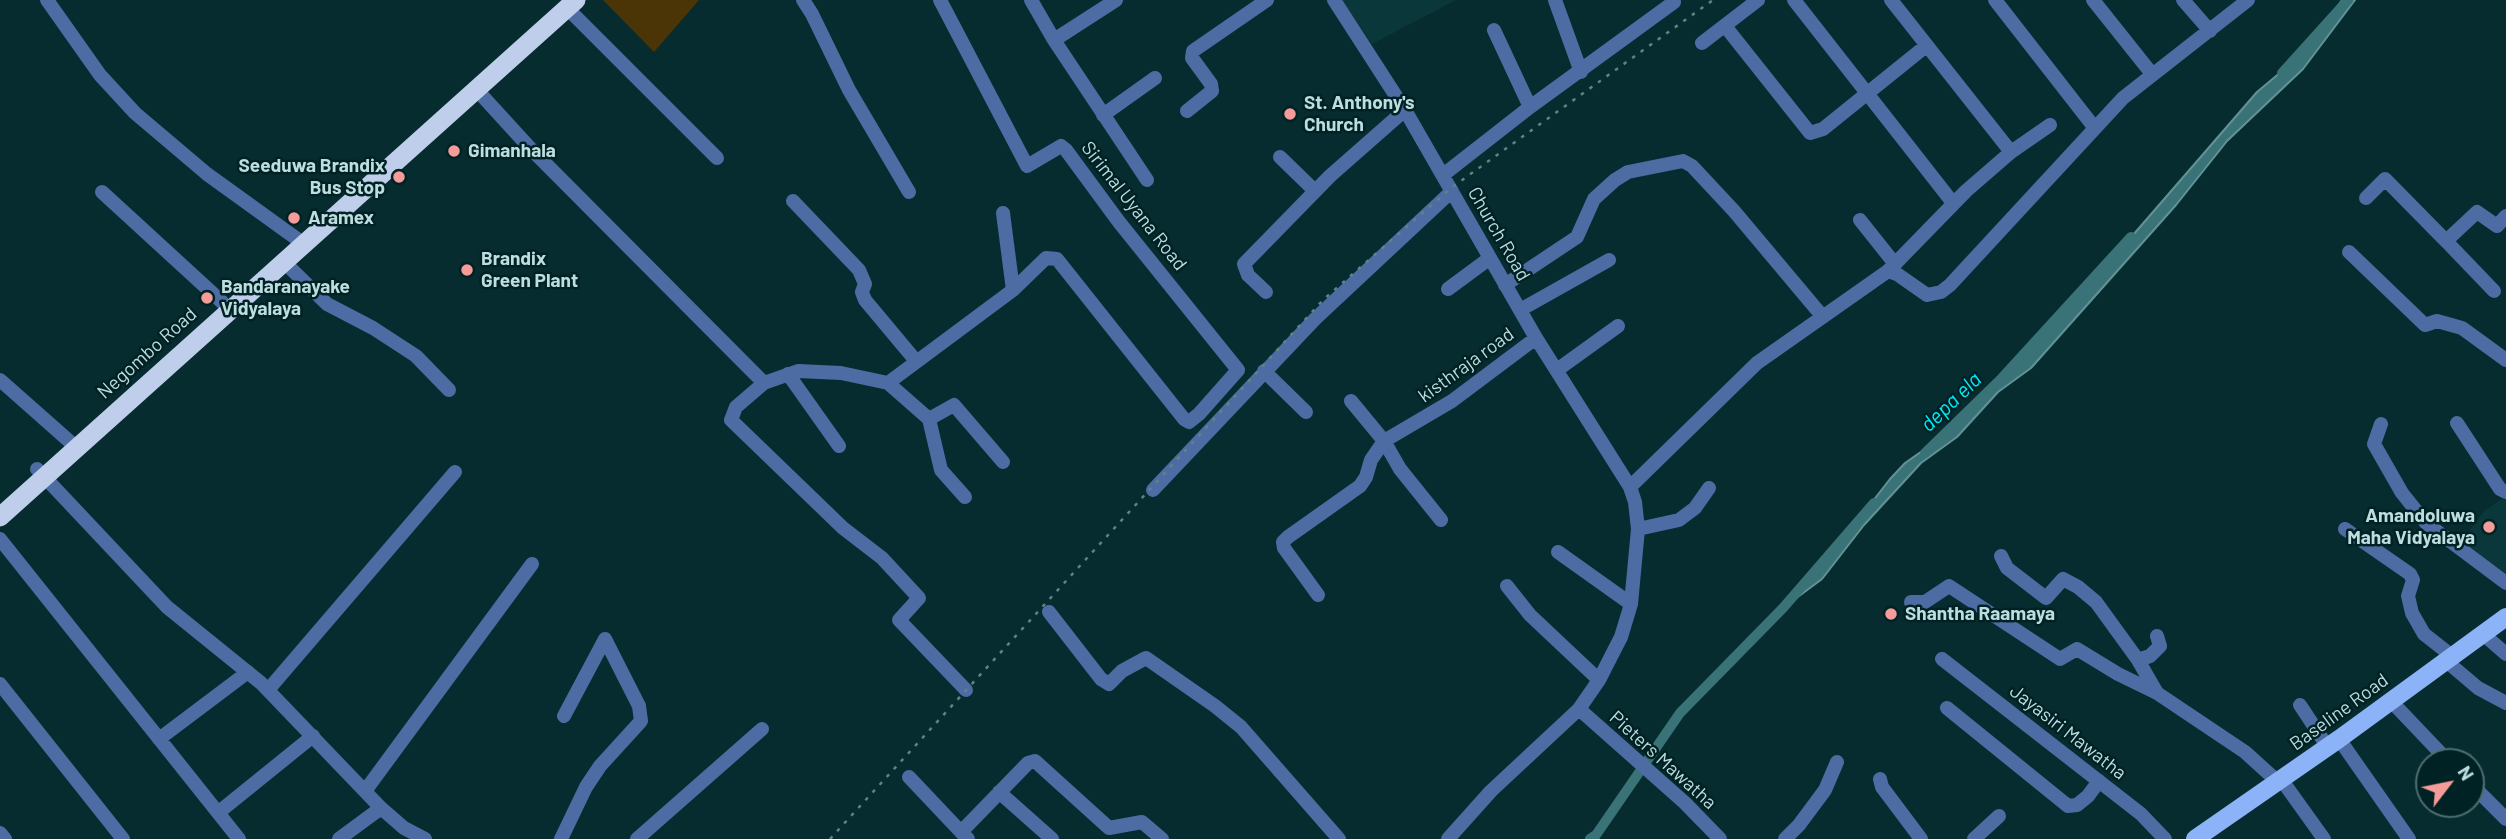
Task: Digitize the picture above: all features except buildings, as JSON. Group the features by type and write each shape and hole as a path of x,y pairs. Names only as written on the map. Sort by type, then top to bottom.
{"highway":[{"name":"Negombo Road","path":"0,517 41,473 73,444 284,262 299,241 568,3"},
{"name":"Negombo Road","path":"73,444 222,302 299,241 476,89 568,3"},
{"name":"Negombo Road","path":"0,503 41,473"}],"main road":[{"name":"Baseline Road","path":"2195,839 2506,617"}],"street":[{"path":"47,0 100,75 135,114 207,174 299,241"},
{"path":"803,0 849,90 909,192"},
{"name":"Sirimal Uyana Road","path":"940,0 1027,166 1061,146 1066,150 1119,222 1232,359 1238,370 1189,422 1058,259 1046,258 1013,289"},
{"path":"1031,0 1054,40 1147,180"},
{"path":"1054,40 1116,0"},
{"path":"1187,111 1212,91 1211,84 1192,58 1193,51 1267,0"},
{"name":"Church Road","path":"1334,0 1405,110 1536,338 1630,487"},
{"path":"1555,0 1581,72"},
{"path":"1702,43 1758,0"},
{"path":"1794,0 1953,203"},
{"path":"1891,0 2011,152"},
{"path":"1994,0 2094,127"},
{"path":"2093,0 2152,74"},
{"path":"2183,0 2210,31"},
{"path":"1860,220 1897,274 1927,295 1941,292 2123,98 2248,0"},
{"path":"1443,175 1530,107 1675,1"},
{"path":"568,3 717,158"},
{"path":"1725,26 1810,133 1823,129 1926,46"},
{"path":"1494,30 1530,107"},
{"path":"1104,115 1156,78"},
{"path":"476,89 764,383"},
{"path":"1266,292 1248,275 1244,264 1315,191 1405,110"},
{"path":"1448,839 1491,791 1579,709 1599,680 1621,637 1631,604 1638,529 1635,502 1630,487 1757,363 1891,267 1953,203 2011,152 2050,125"},
{"path":"1280,157 1315,191"},
{"path":"1505,285 1577,237 1594,199 1628,172 1683,161 1692,166 1734,211 1823,317"},
{"path":"2366,198 2385,179 2494,290"},
{"path":"102,191 222,302"},
{"path":"1153,490 1315,319 1452,191"},
{"path":"793,201 859,270 865,284 862,292 865,300 916,361"},
{"path":"2446,241 2477,212 2497,226 2506,216"},
{"path":"888,383 1013,289 1003,214"},
{"path":"2349,252 2425,325 2437,321 2462,328 2506,360"},
{"path":"1447,289 1490,258"},
{"path":"1520,310 1609,260"},
{"path":"284,262 327,304 373,328 416,356 449,390"},
{"path":"1557,370 1618,326"},
{"name":"kisthraja road","path":"1384,441 1452,401 1536,338"},
{"path":"965,497 941,470 929,419 888,383 841,373 798,371 764,383 736,407 731,420 843,528 882,558 919,598 899,620 966,690"},
{"path":"1264,371 1306,412"},
{"path":"788,374 839,446"},
{"path":"0,380 73,444"},
{"path":"1351,401 1384,441 1400,469 1441,520"},
{"path":"929,419 954,405 1003,462"},
{"path":"2457,423 2500,489 2506,492"},
{"path":"2381,424 2374,444 2402,493 2426,523 2506,583"},
{"path":"1318,595 1284,548 1283,542 1360,486 1371,460 1384,441"},
{"path":"268,690 455,472"},
{"path":"41,473 167,607 268,690 381,808 404,828 425,839"},
{"path":"1638,529 1679,520 1695,508 1709,488"},
{"path":"2345,529 2410,574 2413,580 2408,596 2412,613 2424,634 2478,688 2506,703"},
{"path":"0,539 239,839"},
{"path":"1558,552 1631,604"},
{"path":"2001,556 2007,568 2046,598 2063,579 2096,602 2138,660 2157,693"},
{"path":"365,791 532,564"},
{"path":"1507,586 1530,615 1599,680"},
{"path":"1911,602 1925,602 1949,586 2060,659 2077,649 2118,674 2157,693 2245,752 2279,780 2324,839"},
{"path":"1048,612 1101,679 1109,684 1122,671 1146,658 1215,706 1241,727 1335,835"},
{"path":"2483,634 2506,654"},
{"path":"2138,660 2150,656 2160,646 2157,636"},
{"path":"561,839 586,787 600,766 641,721 639,706 604,639 564,716"},
{"name":"Jayasiri Mawatha","path":"1942,659 2099,780 2141,814 2165,839"},
{"path":"159,739 248,672"},
{"path":"0,684 124,839"},
{"path":"2391,701 2436,748"},
{"path":"2300,705 2409,839"},
{"path":"1947,708 2068,806 2077,805 2088,796 2099,780"},
{"name":"Pieters Mawatha","path":"1579,709 1685,803 1720,839"},
{"path":"638,839 762,729"},
{"path":"219,812 313,736"},
{"path":"909,777 964,835 999,792 1028,763 1035,761 1109,828 1142,822 1162,839"},
{"path":"1785,839 1825,790 1838,762"},
{"path":"1880,779 1882,787 1921,839"},
{"path":"999,792 1052,839"},
{"path":"2485,798 2506,819"},
{"path":"339,839 381,808"},
{"path":"1974,839 1999,816"},
{"path":"0,833 5,839"}],"shaded area":[{"path":"603,0 699,0 654,52"},
{"path":"1342,0 1456,0 1372,44"},
{"name":"Amandoluwa Maha Vidyalaya","path":"2506,496 2506,578 2461,542 2484,511"}],"water":[{"path":"2342,0 2355,0 2303,69 2227,141 2176,205 2031,368 1998,392 1957,437 1921,463 1864,525 1822,579 1783,608 1817,573 1890,479 1905,463 1952,430 2002,378 2107,265 2257,92 2306,51"}],"waterway":[{"name":"depa ela","path":"2282,73 2348,0"},
{"name":"depa ela","path":"1925,453 2002,378 2131,237"},
{"name":"depa ela","path":"1590,839 1596,835 1680,713 1783,608 1874,503"}],"railway":[{"path":"830,839 1323,300 1451,188 1713,0"}],"place":[{"name":"St. Anthony's Church","path":"1290,114"},
{"name":"Gimanhala","path":"454,151"},
{"name":"Seeduwa Brandix Bus Stop","path":"399,177"},
{"name":"Aramex","path":"294,218"},
{"name":"Brandix Green Plant","path":"467,270"},
{"name":"Bandaranayake Vidyalaya","path":"207,298"},
{"name":"Amandoluwa Maha Vidyalaya","path":"2489,527"},
{"name":"Shantha Raamaya","path":"1891,614"}]}
